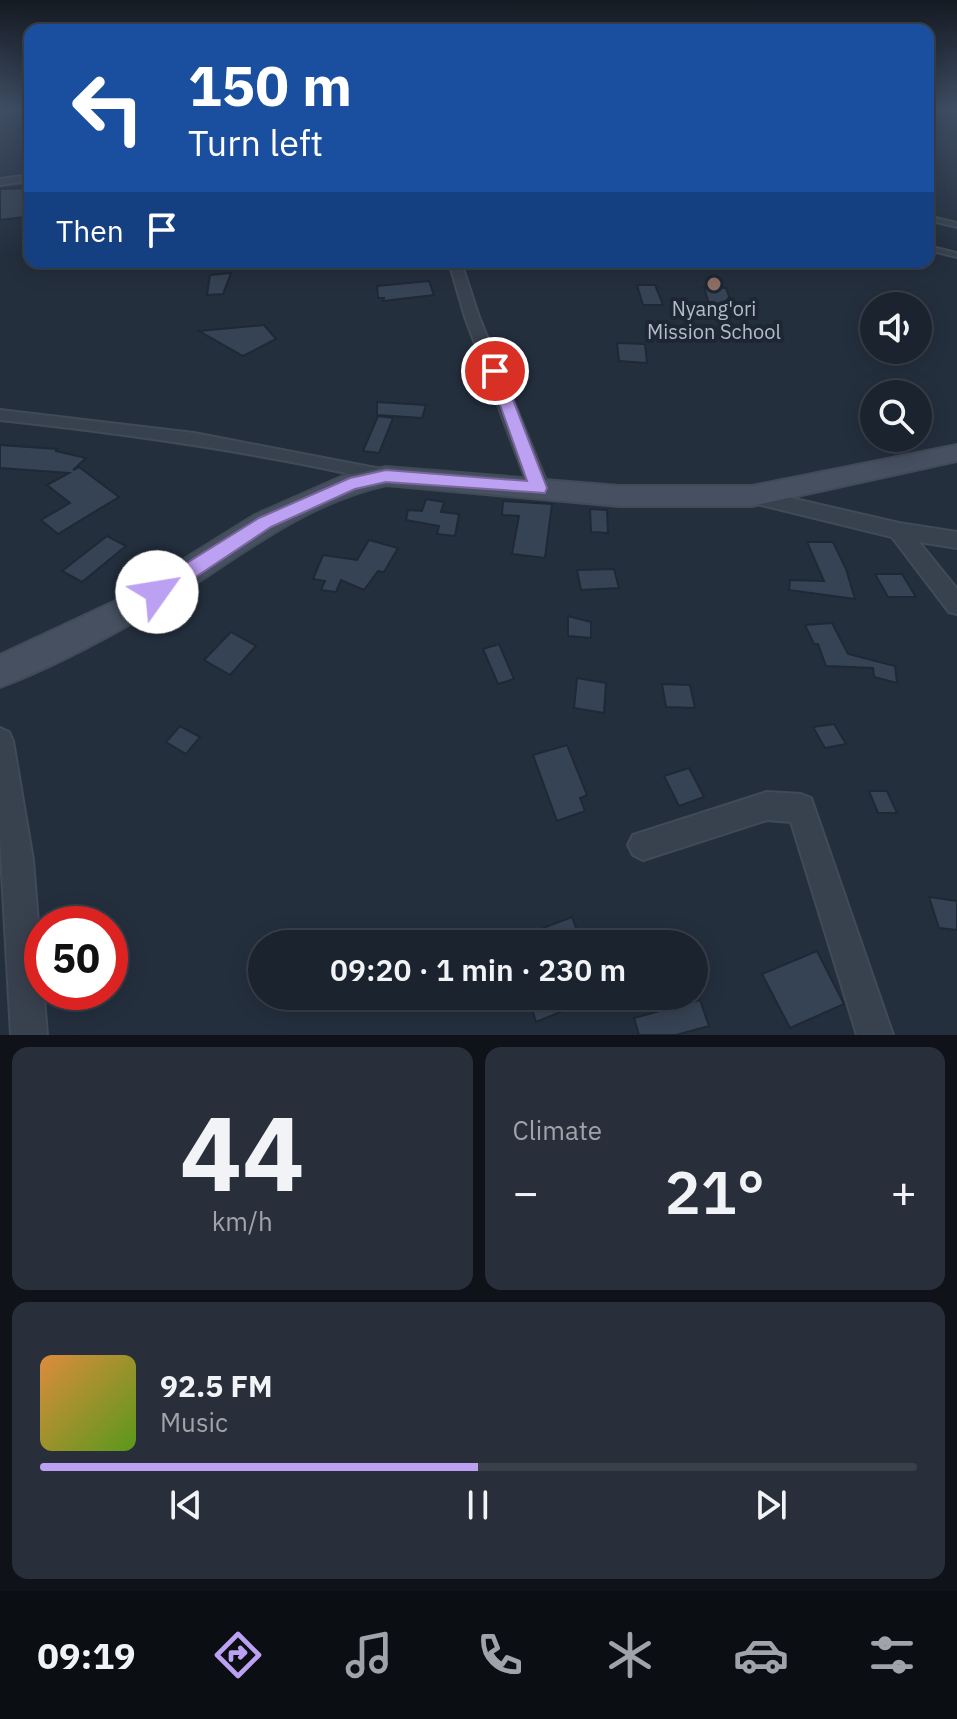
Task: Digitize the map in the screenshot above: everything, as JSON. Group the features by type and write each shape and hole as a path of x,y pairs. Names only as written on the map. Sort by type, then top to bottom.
{"main road":[{"path":"0,672 133,607 265,522 350,484 386,476 619,496 752,496 957,453"}],"street":[{"path":"0,182 24,179"},
{"path":"457,268 472,317 539,488"},
{"path":"0,415 191,437 314,458 386,476"},
{"path":"752,496 899,531 957,540"},
{"path":"899,531 957,605"},
{"path":"0,741 18,860 29,1035"},
{"path":"643,845 767,806 801,808 875,1035"}],"lane":[{"path":"934,219 957,225"},
{"path":"934,249 957,255"}],"building":[{"path":"24,188 24,217 0,220 0,189"},
{"path":"231,273 223,294 207,295 210,275"},
{"path":"429,281 434,295 383,301 384,298 378,298 377,286"},
{"path":"637,285 655,285 663,305 643,305"},
{"path":"704,287 726,288 732,305 709,304"},
{"path":"264,325 276,339 243,356 199,331"},
{"path":"617,343 645,344 647,363 619,361"},
{"path":"377,402 426,405 422,418 377,415"},
{"path":"378,416 393,418 379,453 363,451"},
{"path":"0,445 57,449 86,458 73,470 79,467 119,497 58,534 41,520 70,503 47,485 69,473 0,468"},
{"path":"426,499 444,502 441,512 459,514 455,536 437,534 439,526 406,520 408,510 422,511"},
{"path":"503,501 552,504 545,558 512,554 519,516 502,515"},
{"path":"590,509 607,510 608,533 591,532"},
{"path":"107,536 126,546 82,582 62,571"},
{"path":"369,540 398,548 384,572 378,571 364,590 341,580 336,592 321,590 325,581 313,579 323,555 357,560"},
{"path":"807,542 833,542 846,569 855,599 789,590 790,580 824,581"},
{"path":"614,569 619,588 581,590 577,570"},
{"path":"875,574 902,574 916,597 888,597"},
{"path":"568,616 591,622 591,638 568,636"},
{"path":"832,623 848,654 895,666 897,683 874,677 873,668 826,666 818,644 814,644 805,625"},
{"path":"231,632 256,646 230,675 204,660"},
{"path":"499,644 514,679 498,684 483,649"},
{"path":"577,678 606,683 604,713 574,708"},
{"path":"662,684 690,685 695,708 666,707"},
{"path":"834,724 846,744 825,748 813,727"},
{"path":"180,726 200,737 186,754 166,742"},
{"path":"567,745 587,795 580,798 585,811 557,821 533,755"},
{"path":"689,768 704,797 679,806 664,776"},
{"path":"869,791 887,791 897,813 878,813"},
{"path":"929,897 957,901 957,930 939,928"},
{"path":"572,917 577,930 538,930"},
{"path":"817,951 844,1004 790,1028 762,974"},
{"path":"532,1010 565,1010 536,1022"},
{"path":"663,1010 703,1010 709,1026 676,1035 639,1035 634,1018"}],"place":[{"name":"Nyang'ori Mission School","path":"714,284"}],"route":[{"path":"157,592 265,522 350,484 386,476 539,488 495,371"}]}
